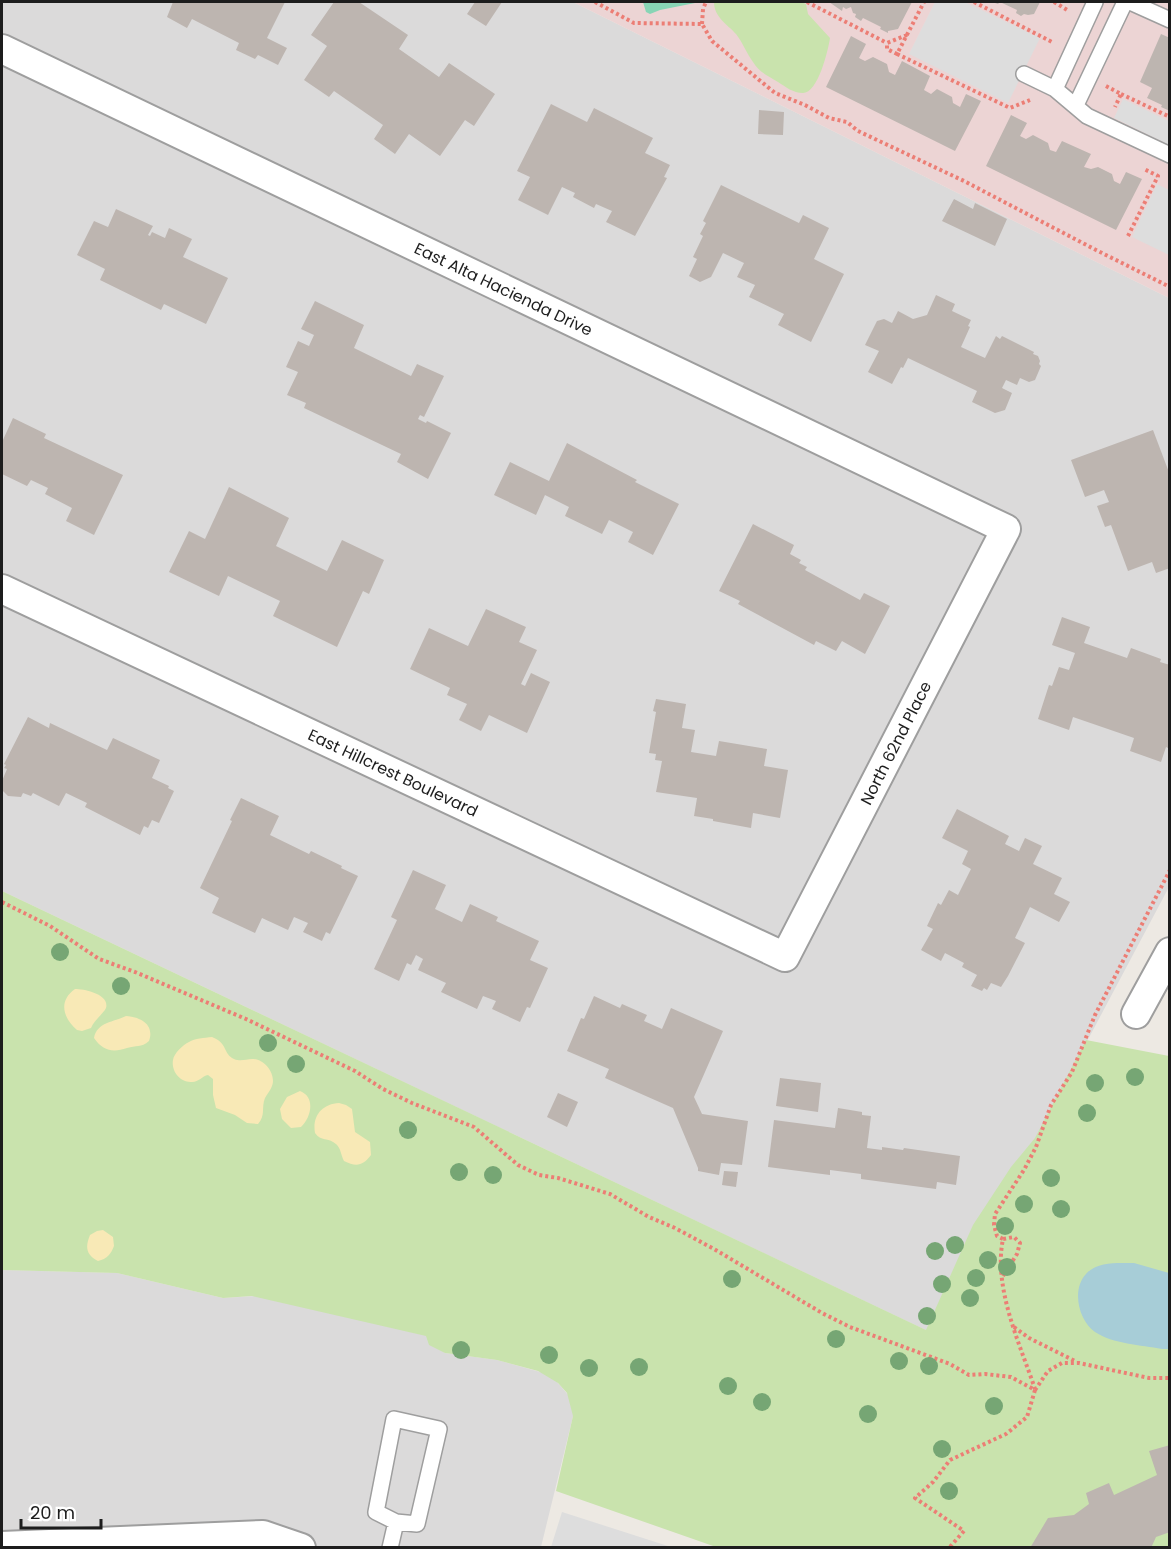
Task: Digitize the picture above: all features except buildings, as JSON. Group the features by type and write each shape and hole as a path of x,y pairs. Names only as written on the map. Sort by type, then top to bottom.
{"street":[{"name":"East Alta Hacienda Drive","path":"2,49 1006,529"},
{"name":"North 62nd Place","path":"785,957 1006,529"},
{"name":"East Hillcrest Boulevard","path":"2,589 785,957"},
{"path":"1136,1014 1170,952"},
{"path":"2,1546 125,1544 262,1535 301,1548"}],"lane":[{"path":"1055,90 1095,2"},
{"path":"1076,105 1125,2"},
{"path":"1130,2 1170,20"},
{"path":"1024,74 1055,90 1087,116 1170,155"},
{"path":"393,1419 439,1429 417,1524 396,1522 376,1512 393,1419"},
{"path":"390,1548 396,1522"}],"path":[{"path":"596,2 634,23 702,24"},
{"path":"706,2 702,24 712,41 775,93 829,118 848,122 858,131 964,181 1170,287"},
{"path":"807,2 887,43 907,35"},
{"path":"897,54 924,2"},
{"path":"974,2 1057,44"},
{"path":"1054,2 1074,15"},
{"path":"887,43 887,49 1010,108 1038,98"},
{"path":"1098,82 1170,117"},
{"path":"1109,112 1114,109 1121,94"},
{"path":"1128,236 1158,176 1137,165"},
{"path":"1003,1276 1017,1254 1020,1243 1014,1237 1003,1239 997,1236 994,1225 995,1214 1036,1147 1051,1105 1072,1072 1095,1015 1170,870"},
{"path":"2,902 50,926 99,959 246,1018 355,1071 383,1089 412,1103 474,1127 518,1165 539,1175 558,1178 610,1194 634,1209 714,1249 850,1327 950,1364 969,1375 1011,1377 1035,1390"},
{"path":"1003,1239 1001,1249 1003,1276 1009,1316 1035,1390"},
{"path":"1013,1326 1029,1338 1078,1363"},
{"path":"949,1548 964,1531 915,1498 933,1482 950,1460 1006,1434 1028,1418 1035,1390 1048,1371 1062,1363 1078,1363 1149,1378 1170,1378"}],"shaded area":[{"path":"2,2 573,2 1169,298 1169,887 932,1333 2,891"},
{"path":"573,2 1169,2 1169,298"},
{"path":"935,2 965,2 1040,38 1008,103 909,54"},
{"path":"1123,99 1169,121 1169,145 1114,118"},
{"path":"1157,184 1169,190 1169,255 1132,237"},
{"path":"2,1270 117,1273 223,1298 306,1293 423,1325 445,1353 497,1360 551,1375 576,1404 541,1547 2,1548"},
{"path":"562,1512 671,1547 551,1547"}],"green space":[{"path":"643,2 700,2 650,14 646,12"},
{"path":"714,2 801,2 806,4 808,14 830,38 818,79 813,86 803,93 796,92 761,71 736,34 716,12"},
{"path":"2,891 926,1330 973,1225 1011,1167 1035,1138 1086,1040 1169,1056 1169,1547 716,1547 556,1491 573,1416 567,1393 558,1383 538,1371 497,1360 445,1353 429,1345 426,1336 252,1296 223,1298 117,1273 2,1270"}],"sand":[{"path":"75,989 95,993 106,1003 105,1010 91,1028 82,1031 72,1025 64,1009 66,999"},
{"path":"126,1016 141,1020 148,1026 149,1041 141,1046 117,1050 109,1050 97,1042 94,1038 102,1026"},
{"path":"212,1037 221,1042 234,1059 256,1059 267,1066 271,1073 273,1083 265,1098 262,1118 258,1124 247,1123 235,1115 216,1108 213,1079 208,1075 197,1081 188,1082 175,1072 173,1060 182,1047 194,1040"},
{"path":"300,1091 308,1098 309,1113 301,1127 291,1128 282,1119 280,1109 287,1097"},
{"path":"339,1103 352,1109 355,1132 370,1142 371,1155 356,1165 344,1161 336,1144 320,1138 315,1133 315,1121 323,1108"},
{"path":"103,1230 113,1237 114,1246 108,1256 98,1261 89,1253 87,1243 90,1235"}],"water":[{"path":"1134,1263 1169,1273 1169,1349 1127,1344 1102,1336 1089,1327 1081,1313 1079,1288 1086,1274 1102,1265"}]}
